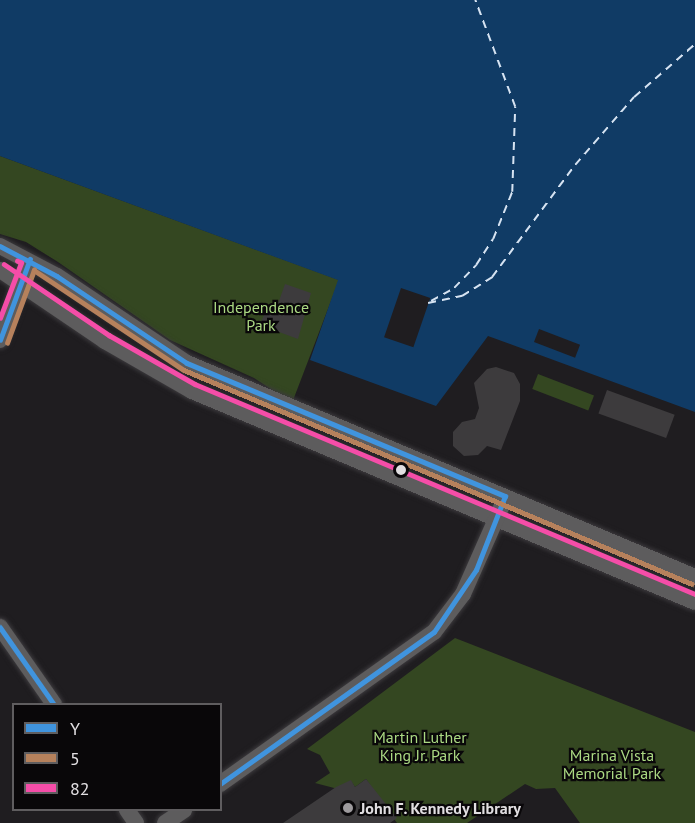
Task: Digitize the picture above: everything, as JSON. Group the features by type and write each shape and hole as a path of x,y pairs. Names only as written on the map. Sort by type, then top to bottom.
{"main road":[{"path":"0,246 30,259 187,363 695,577"},
{"path":"0,340 30,259"},
{"path":"0,270 22,281 105,341 192,391 695,602"},
{"path":"222,783 434,632 463,594 498,518 505,496"},
{"path":"0,627 53,703"},
{"path":"165,823 183,811"}],"green space":[{"name":"Independence Park","path":"0,156 339,280 292,403 254,378 170,340 26,242 0,234"},
{"path":"538,374 594,396 588,410 532,389"},
{"path":"455,638 695,732 695,823 580,823 555,788 536,789 525,784 467,823 397,823 366,779 355,787 351,781 338,789 315,783 330,773 320,755 307,749"}],"water":[{"path":"0,0 695,0 695,412 488,336 436,406 310,360 338,280 0,156"}],"pier":[{"path":"401,288 430,298 413,347 384,337"},
{"path":"539,329 580,345 575,358 534,342"}],"building":[{"path":"285,284 311,293 298,339 260,325 265,312 274,315"},
{"path":"496,367 514,373 520,384 520,401 501,450 487,446 478,455 464,456 453,446 453,432 462,422 475,419 479,408 474,383 487,369"},
{"path":"607,390 675,415 666,438 598,413"},
{"name":"John F. Kennedy Library","path":"366,779 397,818 390,823 283,823 336,787 351,780 355,787"}],"ferry route":[{"path":"431,301 454,288 476,265 493,239 512,192 515,107 475,0"},
{"path":"428,303 462,296 492,277 575,165 634,97 695,44"}],"transit line":[{"name":"Y","path":"0,246 57,276 187,363 505,496"},
{"name":"Y","path":"0,340 30,259"},
{"name":"82","path":"0,318 21,263 17,261"},
{"name":"82","path":"4,264 109,335 195,384 695,594"},
{"name":"5","path":"7,343 34,270 184,370 692,584"},
{"name":"Y","path":"222,783 434,632 476,570 505,496"},
{"name":"Y","path":"0,627 53,703"}],"place":[{"name":"John F. Kennedy Library","path":"348,808"}],"park label":[{"name":"Martin Luther King Jr. Park","path":"420,746"},
{"name":"Marina Vista Memorial Park","path":"612,764"}]}
